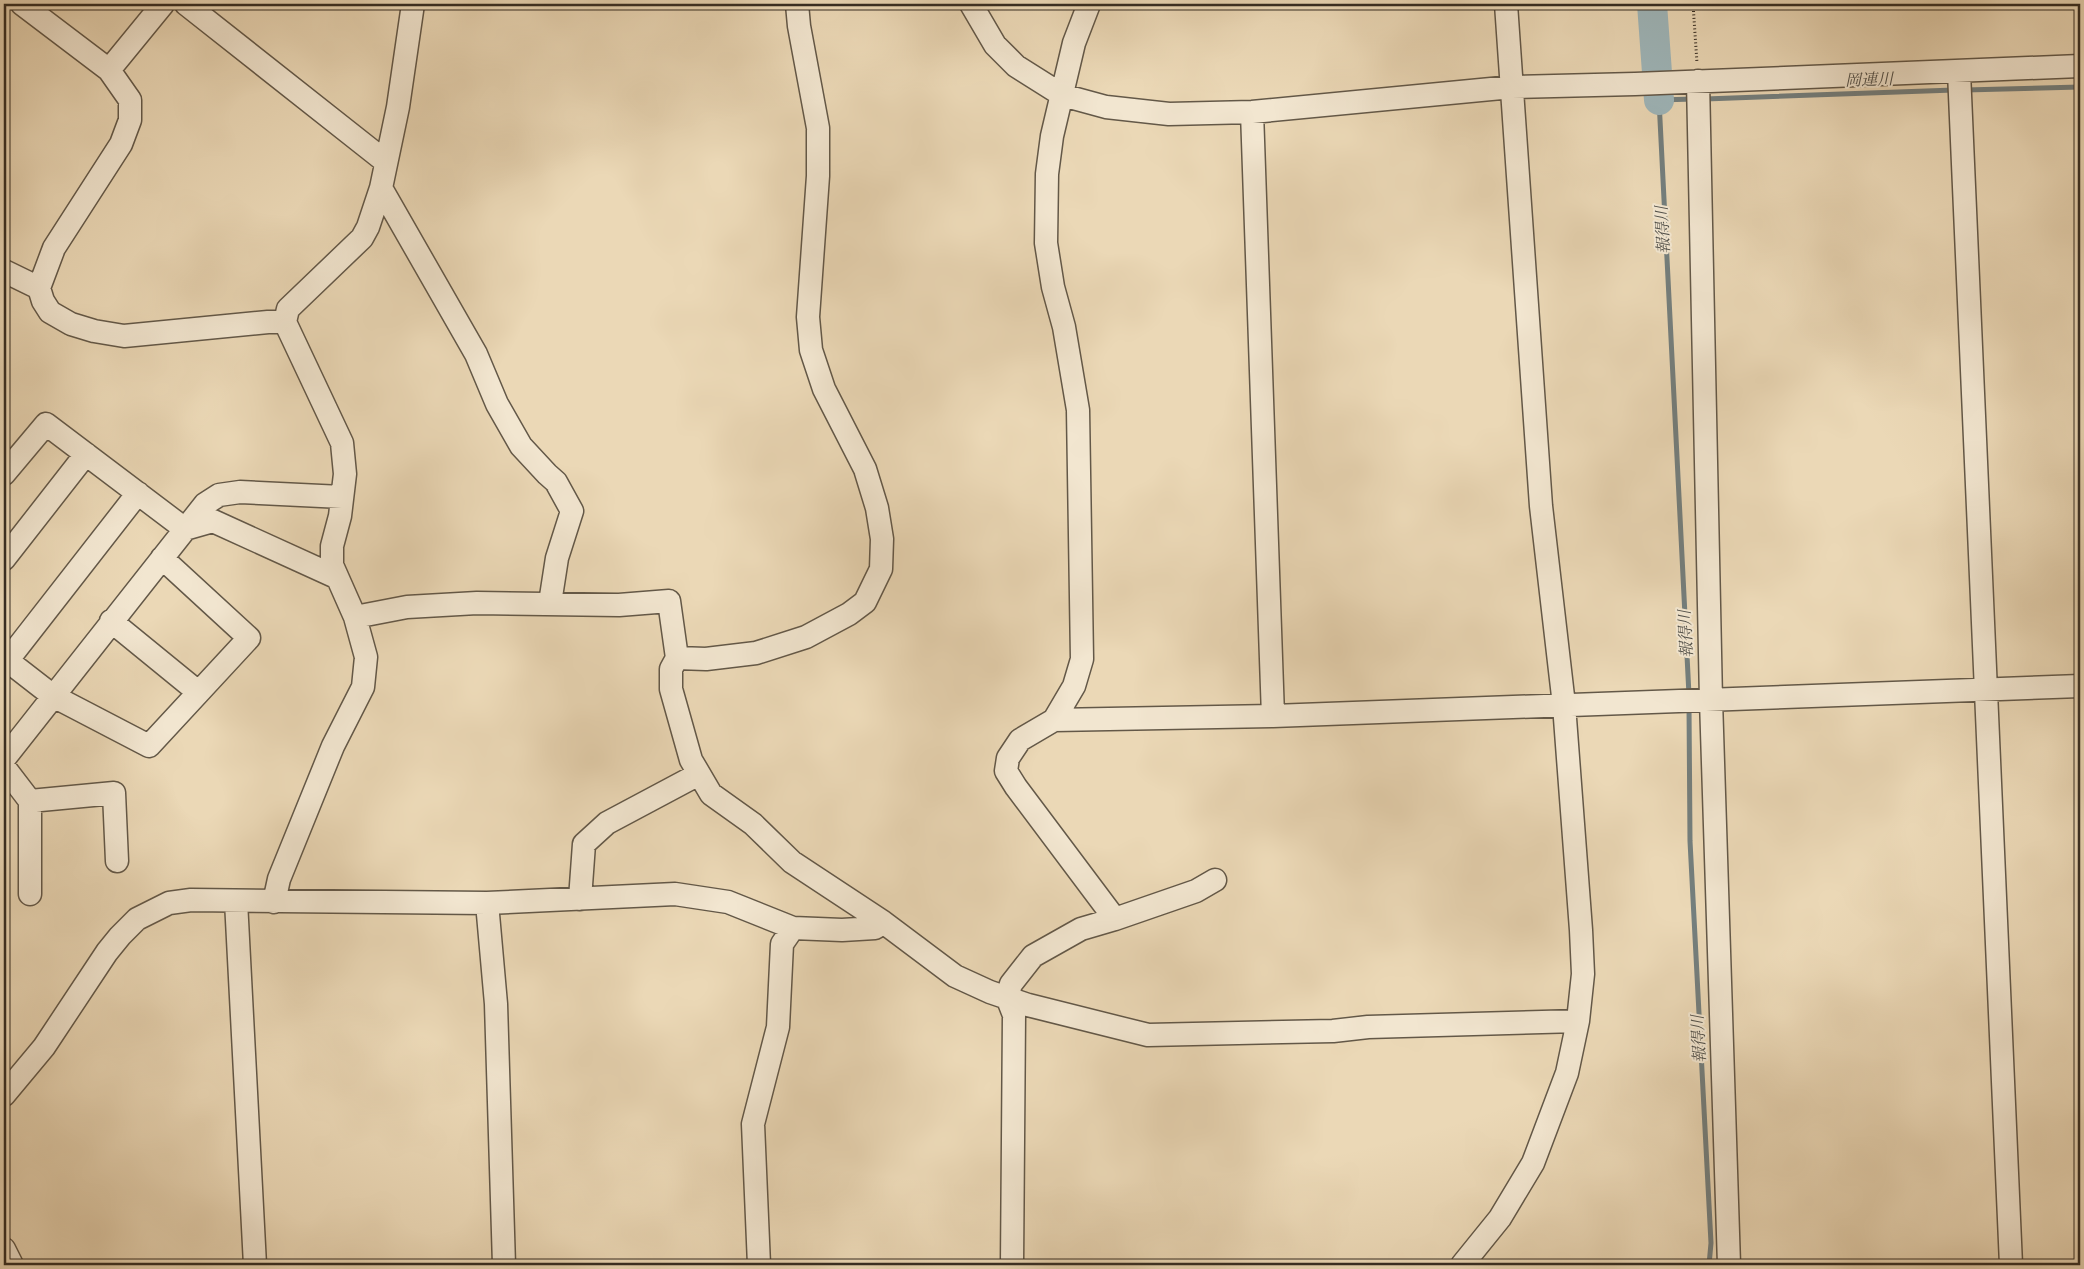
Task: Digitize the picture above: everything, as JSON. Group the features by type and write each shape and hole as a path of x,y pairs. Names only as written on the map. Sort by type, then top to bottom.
{"street":[{"path":"22,4 109,70 130,100 130,120 121,144 54,248 39,288 42,301 50,312 71,324 94,331 124,336 285,322"},
{"path":"109,70 163,4"},
{"path":"186,4 386,162"},
{"path":"274,902 279,879 334,746 363,687 366,657 355,617 332,565 332,546 340,516 345,474 342,443 285,322 288,309 362,238 368,227 381,188 398,107 413,4"},
{"path":"677,658 706,659 756,653 806,637 848,614 865,602 881,570 882,538 877,508 865,470 824,389 811,350 808,316 818,176 818,128 799,26 798,4"},
{"path":"971,4 995,45 1016,66 1062,95 1106,107 1169,114 1252,112 1512,87 1635,84 2080,66"},
{"path":"1089,4 1074,43 1052,136 1047,174 1046,242 1053,287 1064,327 1078,410 1082,659 1074,686 1054,720 1020,740 1008,758 1006,771 1016,788 1115,919"},
{"path":"1462,1265 1500,1218 1533,1163 1567,1073 1578,1021 1583,974 1582,930 1564,705 1541,506 1506,4"},
{"path":"1959,72 2011,1265"},
{"path":"1692,81 1706,700 1730,1265"},
{"path":"1252,112 1273,716"},
{"path":"381,188 476,354 502,412 522,446 556,482 572,511 557,558 550,603"},
{"path":"4,271 39,288"},
{"path":"4,474 46,424 185,529"},
{"path":"4,559 86,454"},
{"path":"4,760 205,504 219,495 240,492 342,497"},
{"path":"138,494 5,659 53,696 149,746 249,638 162,558"},
{"path":"185,529 213,521 336,577"},
{"path":"355,617 424,606 477,603 550,603 619,606 669,601 677,658 671,669 671,689 691,760 711,794 753,824 792,862 883,922 955,976 990,992 1028,1005 1148,1035 1333,1031 1368,1027 1578,1021"},
{"path":"111,622 198,692"},
{"path":"1054,720 1273,716 2080,686"},
{"path":"4,768 30,802 30,894"},
{"path":"580,898 584,844 607,822 699,774"},
{"path":"30,802 114,793 118,861"},
{"path":"1012,1265 1014,1015 1007,997 1011,984 1033,956 1082,929 1196,892 1215,880"},
{"path":"4,1096 44,1047 107,952 137,919 169,903 191,900 487,903 675,894 728,902 793,928 842,930 875,928 883,922"},
{"path":"236,901 255,1265"},
{"path":"487,903 496,1004 504,1265"},
{"path":"758,1265 753,1124 778,1027 782,944 793,928"},
{"path":"4,1249 12,1265"}],"path":[{"path":"1692,81 1693,4"}],"waterway":[{"name":"報得川","path":"1652,4 1659,100"},
{"name":"岡連川","path":"1965,90 2080,87"},
{"name":"岡連川","path":"1705,99 1954,90"},
{"name":"報得川","path":"1689,695 1659,100 1694,99"},
{"name":"報得川","path":"1689,706 1690,841 1711,1243 1709,1265"}]}
